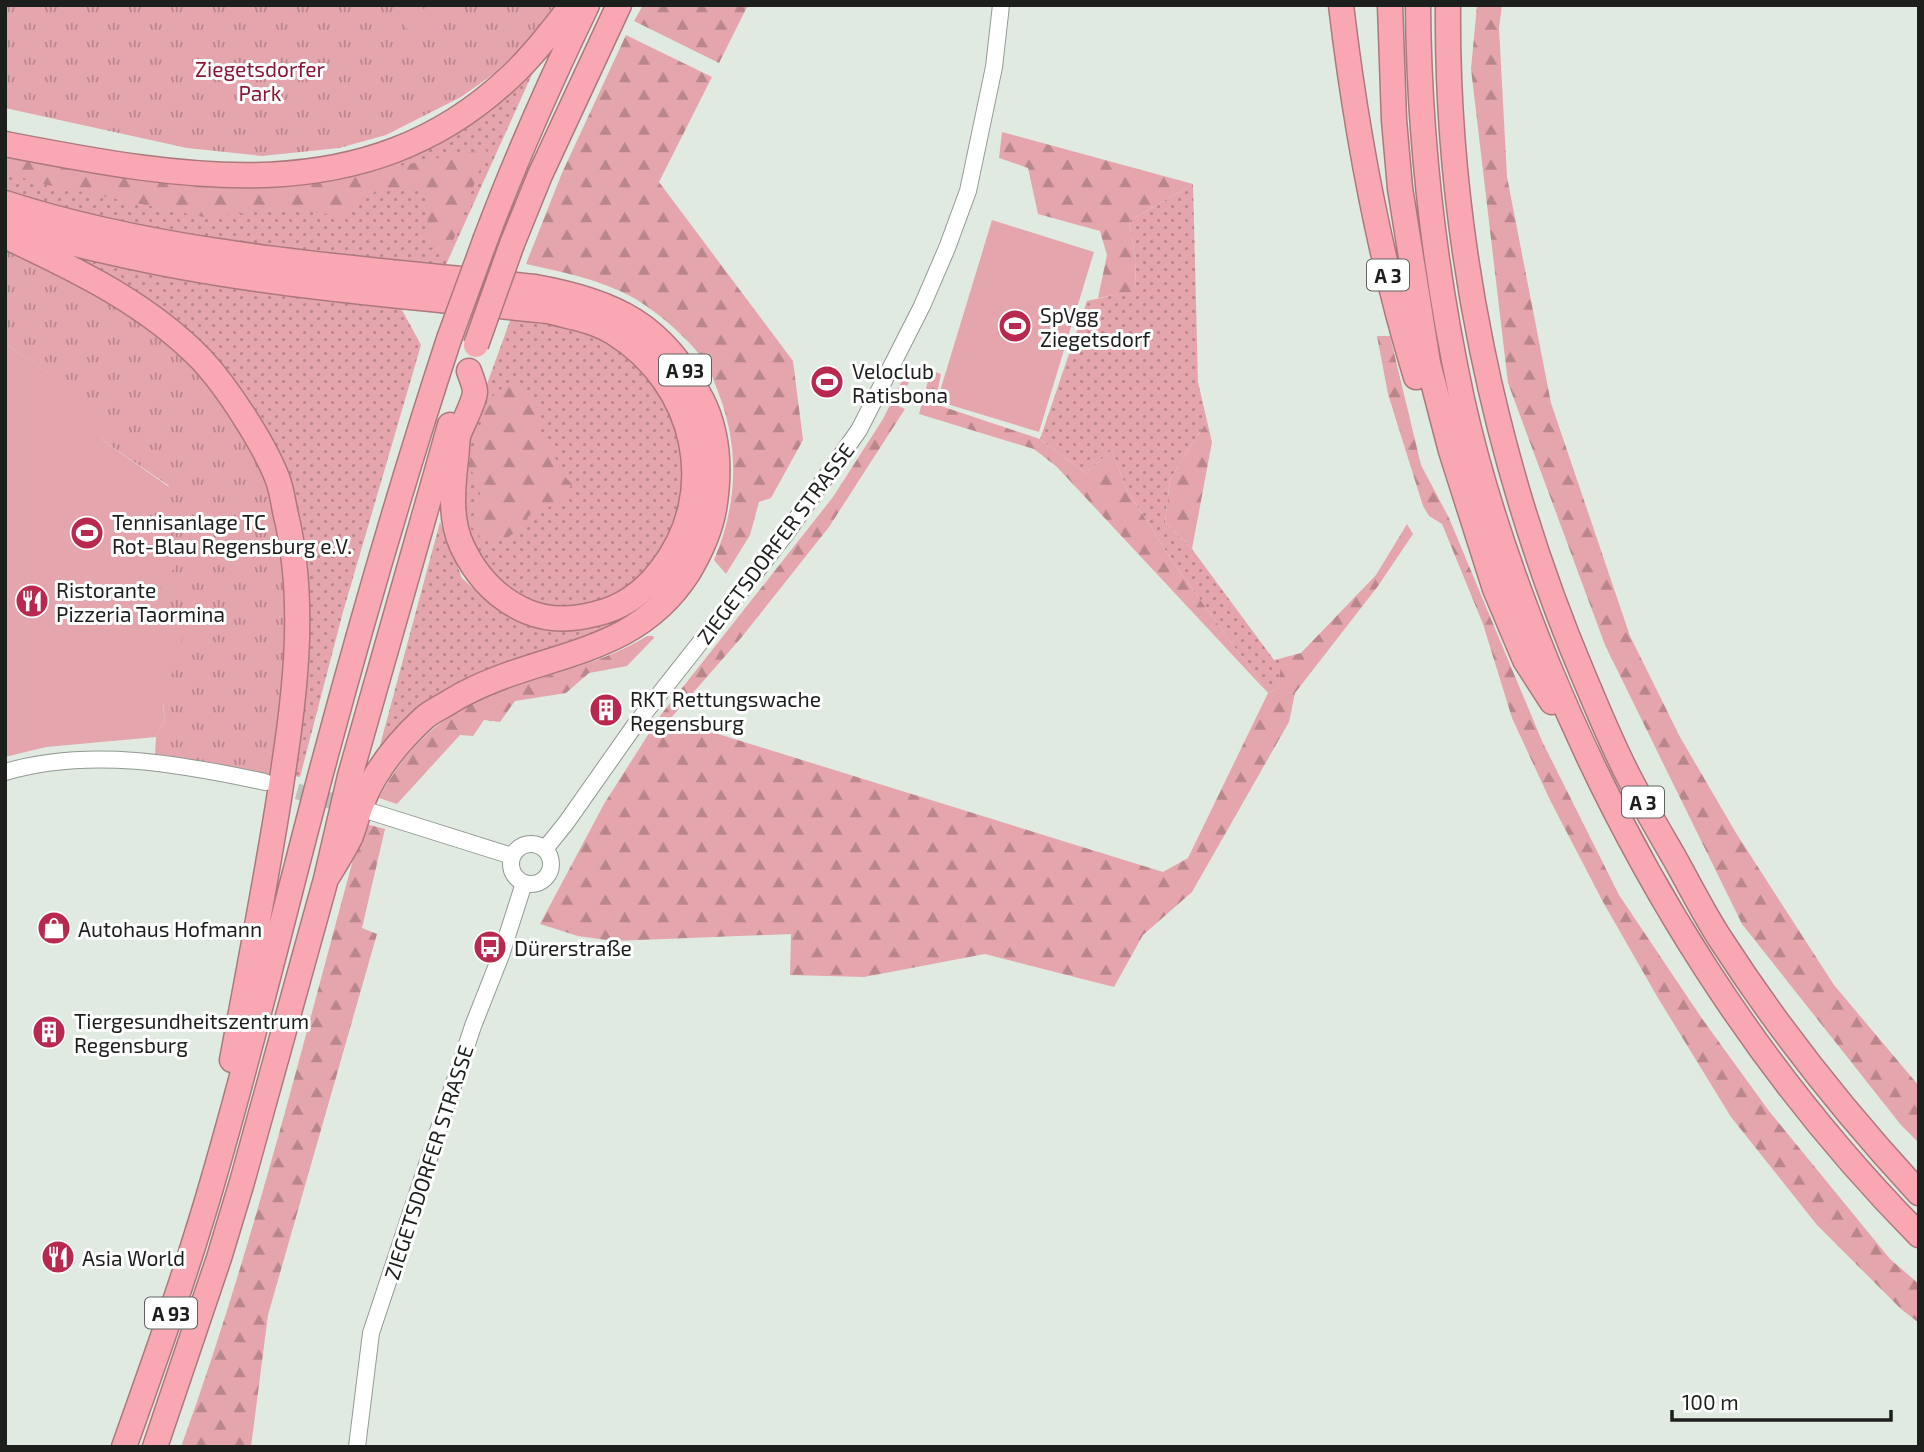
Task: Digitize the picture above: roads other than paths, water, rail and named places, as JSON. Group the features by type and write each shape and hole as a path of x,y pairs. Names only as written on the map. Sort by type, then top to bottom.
{"highway":[{"path":"5,144 106,163 205,175 280,176 329,170 397,149 442,128 465,113 509,78 572,5"},
{"name":"A 93","path":"124,1447 188,1263 214,1178 392,518 449,339 524,140 587,5"},
{"name":"A 93","path":"155,1447 234,1207 326,879 350,776 441,451 512,244 540,174 619,5"},
{"name":"A 3","path":"1341,5 1355,109 1385,264 1430,420 1451,480 1477,534"},
{"name":"A 3","path":"1390,5 1394,120 1400,188 1428,363 1451,451 1495,589 1525,660 1578,739"},
{"name":"A 3","path":"1418,5 1420,100 1434,242 1462,401 1505,555 1578,739 1637,856 1726,1000 1774,1067 1831,1137 1919,1235"},
{"name":"A 3","path":"1448,5 1456,178 1483,351 1506,450 1531,535 1576,657 1629,778 1720,939 1798,1051 1874,1145 1919,1193"},
{"path":"1448,37 1456,5"},
{"name":"A 93","path":"5,203 65,220 187,246 568,293 614,308 658,338 674,354 708,412 718,468 713,516 697,557 669,599 624,634 587,650 527,667 475,687 426,716 389,755 363,801 350,838 326,879"},
{"name":"A 93","path":"5,226 87,248 183,267 275,282 548,312 585,320 612,331 639,351 662,375 681,408 691,438 694,464 693,497 683,533 670,558 651,583 631,600 606,612 583,617 557,619 538,616 513,606 494,592 473,568 461,543 453,510 452,485 458,438 475,392 469,371"},
{"path":"5,237 74,269 146,313 202,361 242,414 277,476 289,527 297,578 292,716 265,890 231,1064 214,1129 214,1178"}],"street":[{"name":"ZIEGETSDORFER STRASSE","path":"545,849 635,725 793,525 859,430 922,306 968,191 993,67 1001,5"},
{"path":"5,772 58,761 118,760 202,768 265,782"},
{"path":"372,812 512,856"},
{"path":"530,844 545,849 549,856 550,872 539,883 524,883 512,872 512,856 523,845 530,844"},
{"name":"ZIEGETSDORFER STRASSE","path":"357,1447 371,1333 473,1026 501,955 524,883"}],"tunnel":[{"path":"274,785 350,806"}],"place":[{"name":"SpVgg Ziegetsdorf","path":"1015,326"},
{"name":"Veloclub Ratisbona","path":"827,382"},
{"name":"Tennisanlage TC Rot-Blau Regensburg e.V.","path":"87,533"},
{"name":"Ristorante Pizzeria Taormina","path":"32,601"},
{"name":"RKT Rettungswache Regensburg","path":"606,710"},
{"name":"Autohaus Hofmann","path":"54,928"},
{"name":"Dürerstraße","path":"490,947"},
{"name":"Tiergesundheitszentrum Regensburg","path":"49,1032"},
{"name":"Asia World","path":"58,1257"}],"park label":[{"name":"Ziegetsdorfer Park","path":"260,80"}]}
